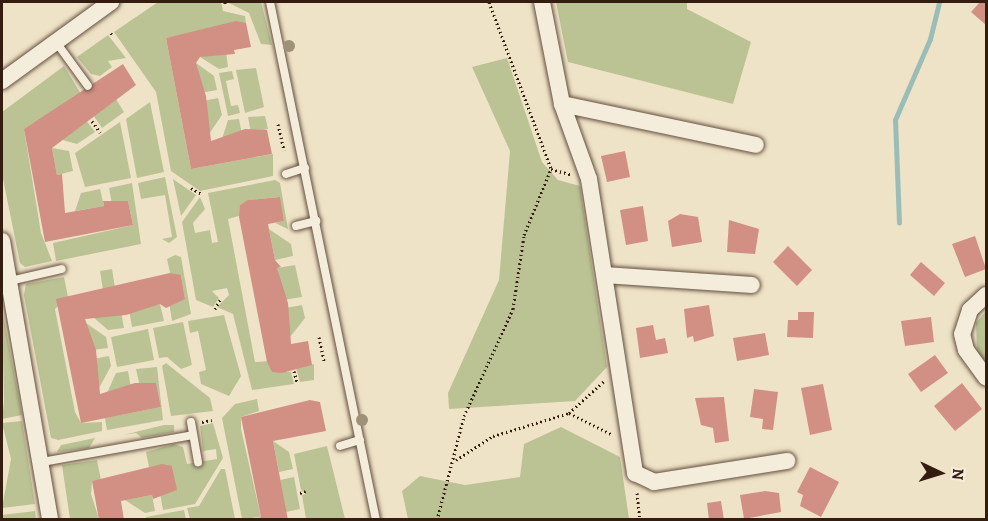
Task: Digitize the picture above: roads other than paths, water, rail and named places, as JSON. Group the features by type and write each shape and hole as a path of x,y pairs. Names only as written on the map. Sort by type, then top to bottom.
{"street":[{"path":"2,81 111,2"},
{"path":"542,2 562,104 589,179 635,473 654,482 786,461"},
{"path":"562,104 756,145"},
{"path":"2,241 42,462 50,519"},
{"path":"605,275 752,285"},
{"path":"987,295 970,310 962,334 966,350 987,378"}],"lane":[{"path":"270,2 376,519"},
{"path":"56,42 88,86"},
{"path":"286,174 305,168"},
{"path":"296,226 316,221"},
{"path":"10,280 62,269"},
{"path":"191,422 198,462"},
{"path":"42,462 193,435"},
{"path":"339,446 360,440"}],"waterway":[{"path":"899,223 895,120 930,39 939,2"}]}
